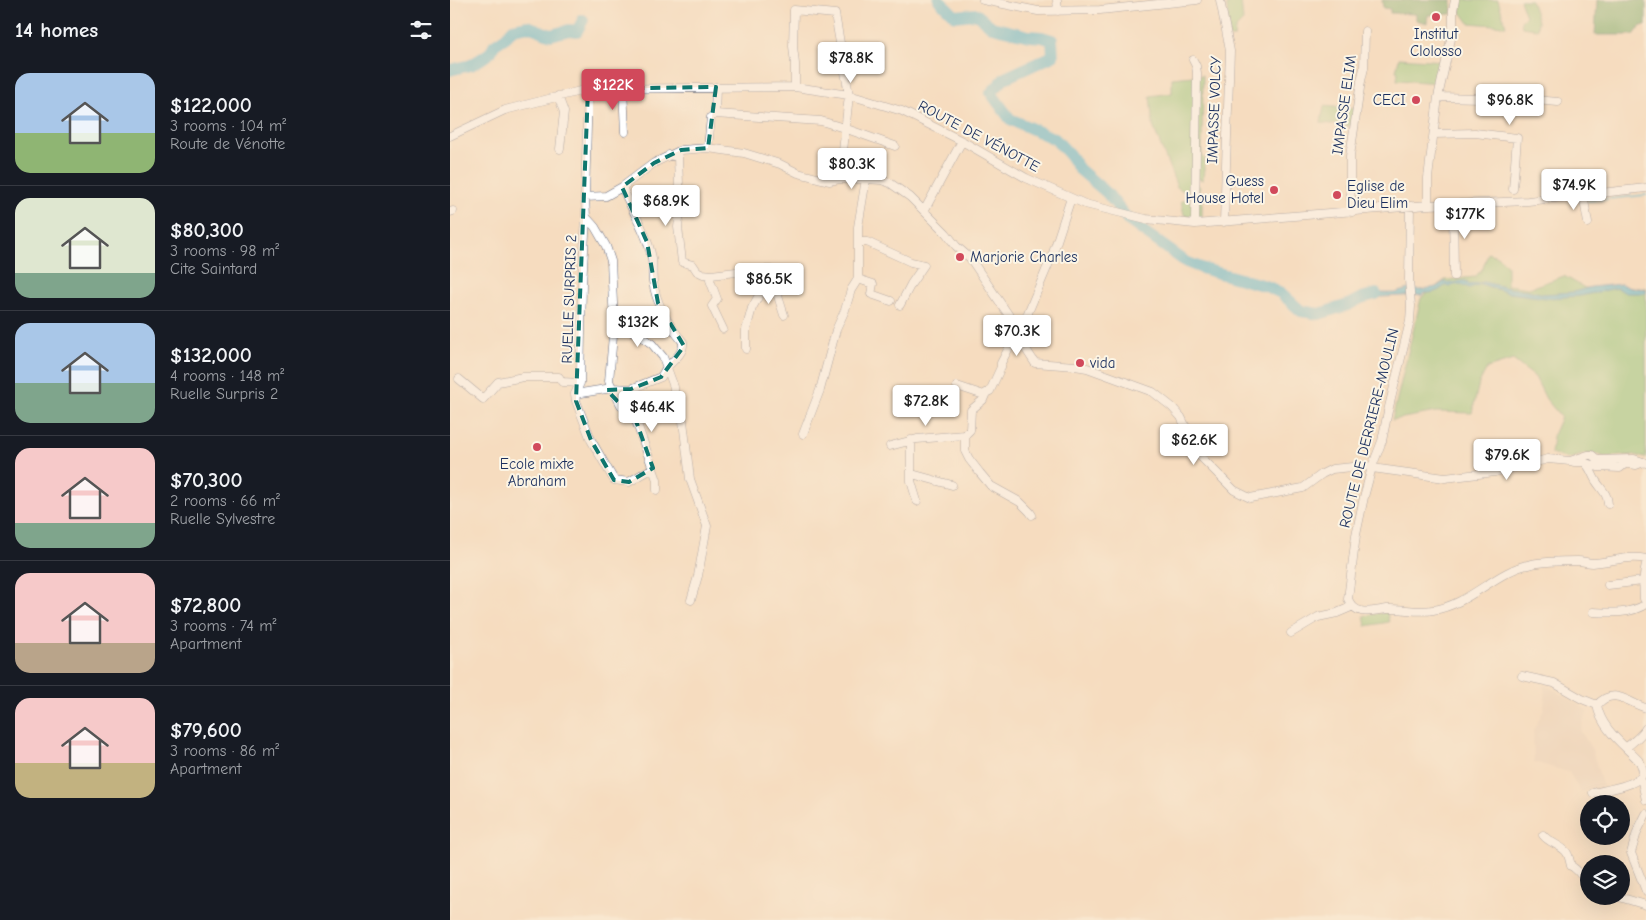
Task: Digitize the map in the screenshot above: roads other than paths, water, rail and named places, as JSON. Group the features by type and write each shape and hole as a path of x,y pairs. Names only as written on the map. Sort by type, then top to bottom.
{"street":[{"path":"983,0 1007,2 1038,11 1100,10 1197,0"},
{"path":"1057,0 1058,10"},
{"name":"IMPASSE VOLCY","path":"1220,0 1230,51 1224,222"},
{"path":"1428,205 1428,178 1438,97 1453,30 1455,0"},
{"path":"795,87 794,10 835,14 849,96 844,128 840,179"},
{"name":"IMPASSE ELIM","path":"1352,212 1350,156 1364,68 1365,32"},
{"path":"1193,60 1197,73 1195,224"},
{"path":"708,148 711,118 715,114 716,87"},
{"name":"ROUTE DE VÉNOTTE","path":"450,136 504,110 588,89 795,87 849,96 902,111 962,141 1026,178 1070,198 1098,208 1146,219 1195,224 1410,206 1528,201 1646,188"},
{"path":"623,88 625,132"},
{"name":"RUELLE SURPRIS 2","path":"580,383 588,89"},
{"path":"558,96 564,112 560,149"},
{"path":"1438,97 1524,99 1558,102"},
{"path":"715,114 821,121 894,146"},
{"path":"1434,134 1475,133 1517,138 1513,189"},
{"path":"924,211 962,141"},
{"path":"584,197 606,196 622,187 654,163 681,150 708,148 744,153 829,182 840,179 881,180 890,183 910,197 946,233 956,246 975,264 985,283 1016,326 1020,328"},
{"path":"669,155 678,157 680,212 678,226 682,262 693,265 697,271 703,274 711,275 753,270 770,270 791,275"},
{"path":"803,434 820,390 836,330 851,290 858,279 858,227 866,179"},
{"path":"575,394 612,388 630,389 661,377 667,366 682,352 684,346 684,342 675,333 658,303 653,280 650,250 622,187"},
{"path":"1583,195 1588,223"},
{"path":"890,446 911,440 965,435 970,430 972,410 983,400 984,395 990,391 1001,368 1001,363 1013,340 1018,337 1020,328 1052,256 1070,198"},
{"path":"1453,204 1454,276"},
{"name":"ROUTE DE DERRIERE-MOULIN","path":"1351,606 1348,599 1356,535 1372,468 1382,442 1410,321 1412,306 1409,280 1410,206"},
{"name":"RUELLE SURPRIS 2","path":"586,217 595,227 606,246 611,261 614,324 610,381 612,388"},
{"path":"858,242 867,242 911,262 924,265 900,305"},
{"path":"746,349 746,330 752,308 763,288 761,270"},
{"path":"711,275 710,280 717,299 712,306 723,329"},
{"path":"858,279 873,284 871,294 891,301"},
{"path":"763,288 777,293 784,315"},
{"path":"614,324 637,333 652,344 667,366 674,387 674,399 683,421 690,479 707,526 698,576 691,600"},
{"path":"1018,337 1035,363 1087,368 1153,392 1172,406 1181,417 1198,455 1234,490 1250,498 1303,488 1332,469 1363,466 1445,478 1495,472 1548,459 1577,463 1583,462 1598,467 1620,468 1625,464 1636,466 1645,463"},
{"path":"459,379 482,399 498,382 523,377 559,377 562,382 580,383 575,394 576,401 590,440 614,480 629,482 652,468"},
{"path":"958,386 984,395"},
{"path":"612,388 621,404 636,421 657,480 657,490"},
{"path":"965,435 965,451 980,473 991,486 1020,502 1032,515"},
{"path":"911,440 913,490 917,501"},
{"path":"1570,461 1592,455 1598,460 1634,459 1645,463"},
{"path":"1583,462 1592,471 1595,480 1607,497 1608,504"},
{"path":"912,474 952,485"},
{"path":"1291,633 1318,617 1336,613 1351,606 1360,612 1393,609 1433,610 1466,598 1497,577 1534,563 1579,561 1590,563 1626,558 1646,559"},
{"path":"1593,612 1618,613 1641,607 1646,602 1644,599 1644,581 1646,564"},
{"path":"1608,585 1644,581"},
{"path":"1522,676 1554,683 1597,705"},
{"path":"1597,705 1606,698 1615,696 1646,708"},
{"path":"1593,793 1639,779 1643,773 1643,767 1640,762 1609,730 1598,715 1597,705"},
{"path":"1626,748 1646,728"},
{"path":"1639,779 1642,782 1646,800"},
{"path":"1646,814 1637,832 1631,853 1646,891"},
{"path":"1543,835 1568,854 1571,866 1576,868 1580,875"},
{"path":"1630,900 1646,905"}],"water":[{"path":"1466,281 1469,285 1484,282 1544,294 1574,292 1591,287 1621,284 1630,288 1646,289 1646,293 1626,293 1616,288 1580,296 1547,298 1509,293 1481,284 1469,288 1461,284 1446,285 1437,291 1423,295 1361,298 1363,295 1395,293 1408,289 1421,290 1436,287 1444,282"}],"waterway":[{"path":"939,0 955,16 976,14 992,27 1052,40 1053,56 1005,78 991,93 1010,119 1055,139 1069,154 1079,169 1107,193 1129,221 1186,262 1204,269 1266,286 1281,293 1301,311 1319,314 1376,294"},
{"path":"450,70 471,65 481,59 491,52 494,45 506,37 513,29 528,26 551,35 569,30 577,31 583,20"},
{"path":"1588,201 1646,195"}],"place":[{"name":"Institut Clolosso","path":"1436,17"},
{"name":"CECI","path":"1416,100"},
{"name":"Guess House Hotel","path":"1274,190"},
{"name":"Eglise de Dieu Elim","path":"1337,195"},
{"name":"Marjorie Charles","path":"960,257"},
{"name":"vida","path":"1080,363"},
{"name":"Ecole mixte Abraham","path":"537,447"}]}
